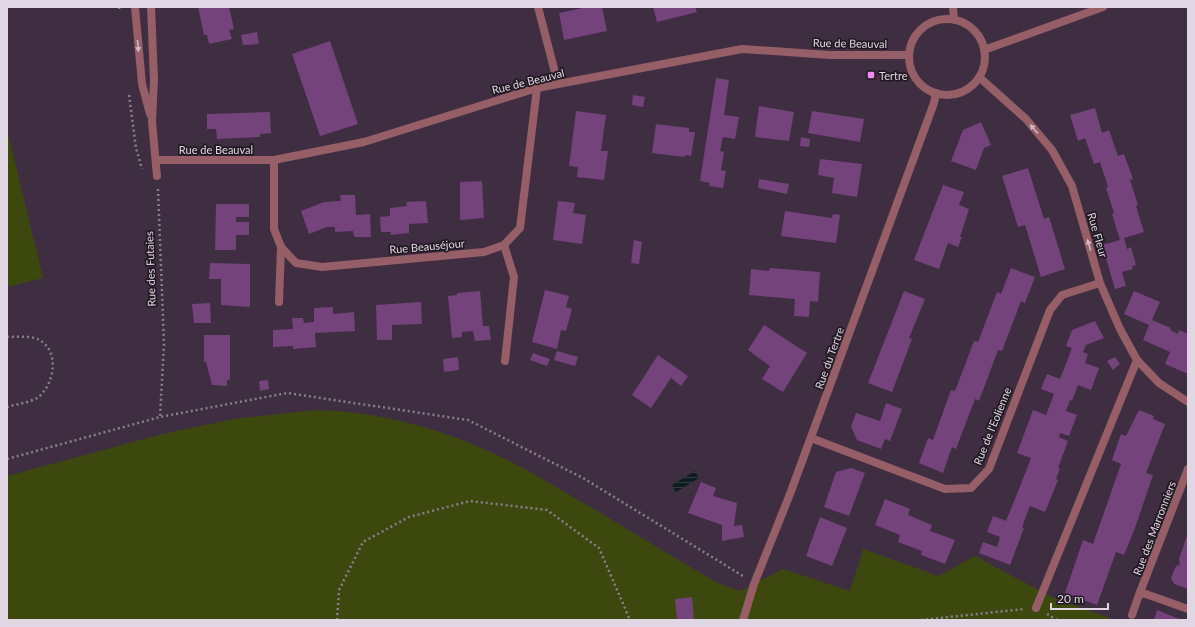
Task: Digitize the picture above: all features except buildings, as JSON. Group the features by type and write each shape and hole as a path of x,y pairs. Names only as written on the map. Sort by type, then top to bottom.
{"street":[{"path":"134,7 142,84 152,121 158,176"},
{"path":"151,7 154,80 152,121"},
{"path":"538,7 558,84"},
{"path":"953,7 954,20"},
{"path":"984,50 1103,7"},
{"path":"941,20 954,20 974,30 980,39 984,50 983,69 979,77 971,86 960,92 948,95 936,93 924,88 916,79 910,67 909,55 912,42 919,31 929,24 941,20"},
{"name":"Rue de Beauval","path":"157,160 274,160 364,142 537,88 742,49 830,55 909,55"},
{"name":"Rue Fleur","path":"979,77 1026,119 1052,150 1072,186 1100,283 1120,329 1137,360 1159,383 1188,402"},
{"name":"Rue Beauséjour","path":"274,160 274,229 281,247 296,263 322,267 484,252 504,245 520,228 537,88"},
{"name":"Rue du Tertre","path":"743,620 754,584 811,438 934,103 936,93"},
{"path":"504,245 514,277 505,361"},
{"path":"279,302 281,247"},
{"name":"Rue de l'Eolienne","path":"811,438 945,489 971,488 989,469 1050,310 1062,295 1100,283"},
{"path":"1036,608 1137,360"},
{"name":"Rue des Marronniers","path":"1188,469 1140,592 1188,609"},
{"path":"1132,615 1140,592"}],"path":[{"name":"Rue des Futaies","path":"158,176 164,344 160,417"},
{"path":"7,338 29,338 41,341 47,347 53,362 48,385 38,397 30,401 7,407"},
{"path":"7,459 160,417 287,393 468,420 583,478 754,584"},
{"path":"337,620 339,590 363,542 409,517 470,501 547,510 600,548 630,620"},
{"path":"921,620 1036,608 1057,620"}],"green space":[{"path":"7,129 43,278 7,287"},
{"path":"314,410 341,411 396,420 449,435 501,456 596,510 718,583 740,591 783,569 850,591 863,549 939,576 975,556 1050,596 1115,620 7,620 7,476 163,434 233,419"}],"shaded area":[{"path":"695,471 699,478 676,492 672,485"}],"place":[{"name":"Tertre","path":"871,75"}]}
